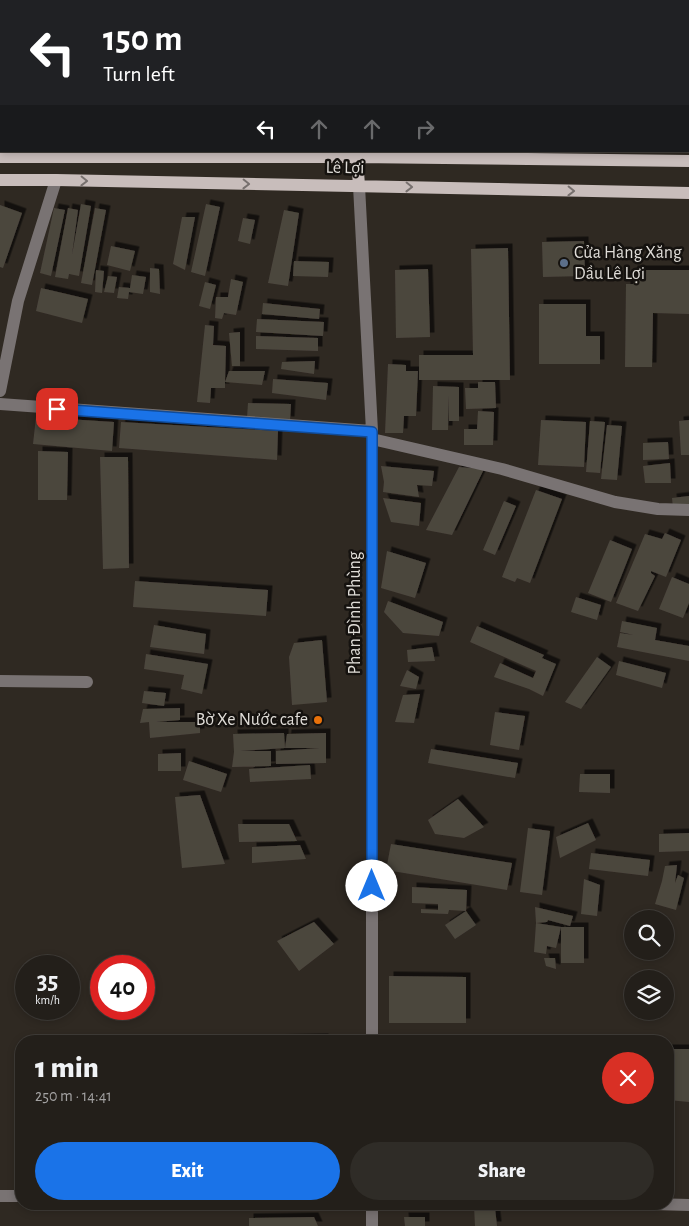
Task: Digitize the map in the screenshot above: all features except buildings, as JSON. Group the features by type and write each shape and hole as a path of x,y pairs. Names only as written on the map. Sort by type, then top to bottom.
{"main road":[{"name":"Lê Lợi","path":"0,157 107,154 590,155 689,160"},
{"path":"356,154 358,186"},
{"name":"Lê Lợi","path":"0,180 689,193"}],"street":[{"path":"0,391 18,301 56,180"},
{"name":"Phan Đình Phùng","path":"358,186 372,436 372,1035"},
{"path":"0,404 372,436 502,468 615,502 689,510"},
{"path":"0,681 87,682"},
{"path":"0,1196 15,1196"},
{"path":"674,1205 689,1205"},
{"path":"372,1210 372,1226"}],"place":[{"name":"Cửa Hàng Xăng Dầu Lê Lợi","path":"564,263"},
{"name":"Bờ Xe Nước cafe","path":"318,720"}],"route":[{"path":"57,409 372,432 372,886"}]}
